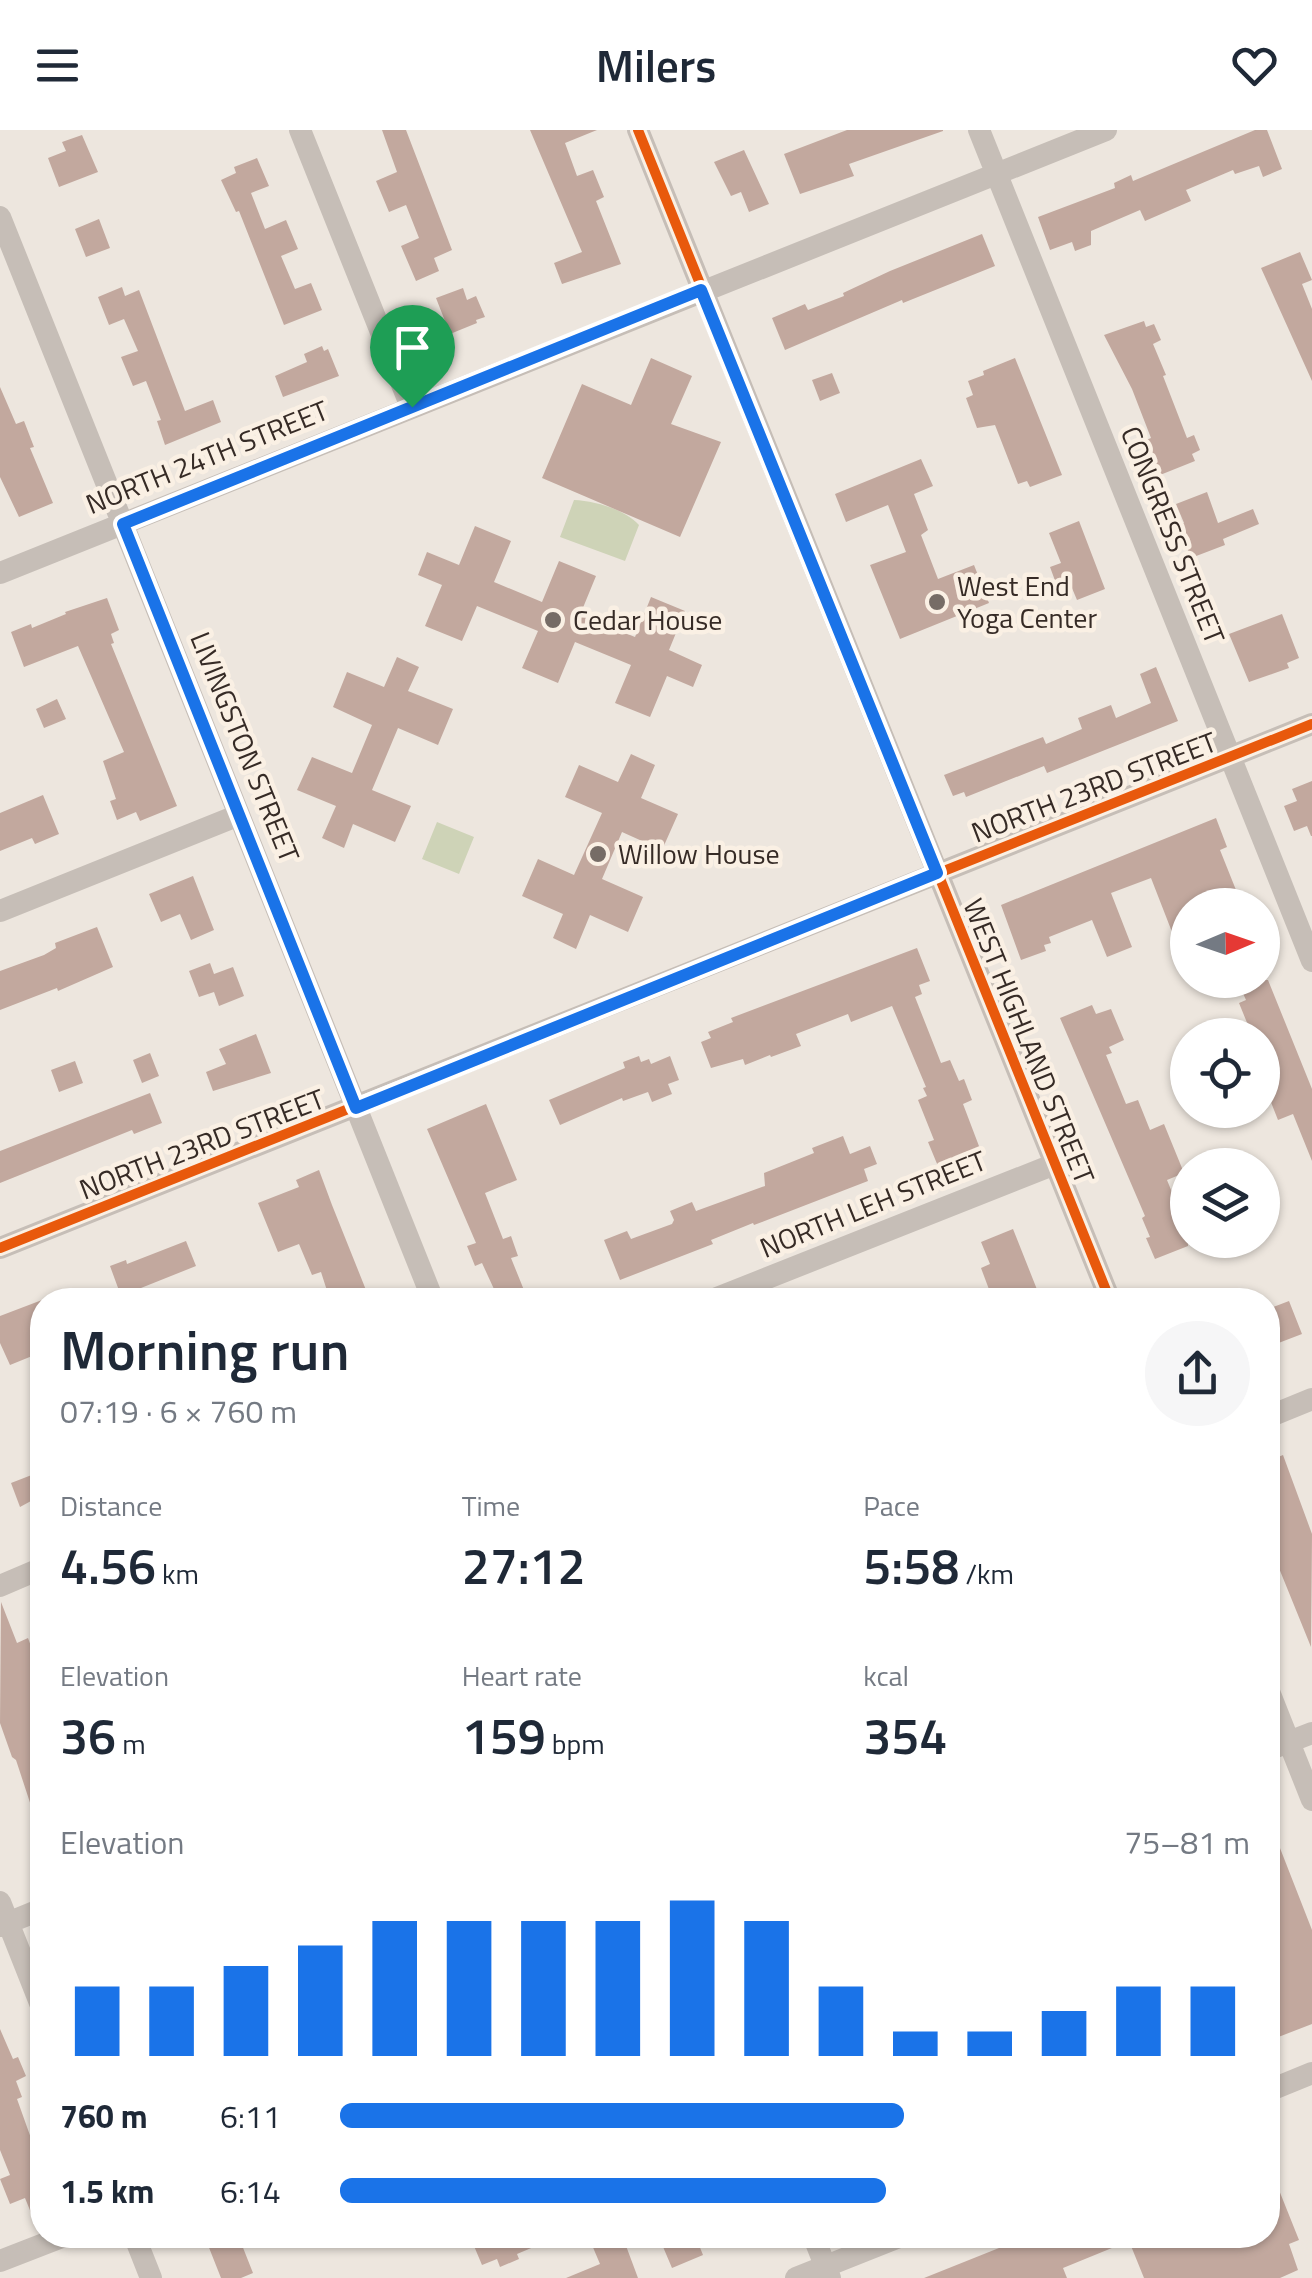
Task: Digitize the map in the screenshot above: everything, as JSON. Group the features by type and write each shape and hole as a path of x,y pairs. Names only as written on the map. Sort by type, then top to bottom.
{"street":[{"path":"300,130 412,407"},
{"name":"WEST HIGHLAND STREET","path":"638,130 1105,1288"},
{"name":"CONGRESS STREET","path":"979,130 1312,962"},
{"name":"NORTH 24TH STREET","path":"0,573 1106,130"},
{"name":"LIVINGSTON STREET","path":"2,228 428,1288"},
{"name":"NORTH 23RD STREET","path":"0,1248 1312,724"},
{"path":"0,911 239,815"},
{"name":"NORTH LEH STREET","path":"742,1288 1055,1164"},
{"path":"1280,1412 1312,1400"},
{"path":"0,1586 30,1573"},
{"path":"1280,1745 1312,1733"},
{"path":"1280,1749 1312,1800"},
{"path":"30,1911 3,1917 30,1980"},
{"path":"1280,2085 1312,2073"},
{"path":"0,2262 35,2248"},
{"path":"139,2248 151,2278"},
{"path":"818,2248 828,2272"},
{"path":"796,2278 828,2272 877,2248"}],"green space":[{"path":"574,500 609,507 639,525 625,561 560,537"},
{"path":"437,822 474,837 459,874 422,859"}],"building":[{"path":"382,130 406,130 452,250 434,258 439,271 416,281 401,246 419,238 406,205 389,212 376,181 397,172"},
{"path":"530,130 597,130 565,143 577,176 593,170 604,197 596,201 621,264 562,284 554,263 582,252"},
{"path":"847,130 943,131 849,164 854,176 800,194 784,154"},
{"path":"1255,130 1267,130 1282,169 1263,177 1259,166 1235,174 1233,170 1186,190 1191,201 1145,221 1140,210 1091,231 1091,245 1075,251 1072,242 1050,250 1038,217 1115,188 1114,183 1131,175 1133,181"},
{"path":"82,135 98,172 59,187 48,158 66,151 62,142"},
{"path":"744,150 769,204 749,212 741,192 731,196 714,162"},
{"path":"257,158 269,186 251,193 265,229 286,220 298,249 281,256 295,289 311,283 322,310 284,325 239,211 236,212 221,180 236,173 234,167"},
{"path":"99,219 110,248 86,257 75,229"},
{"path":"982,234 995,266 785,350 772,318 805,304 808,310 844,296 843,293 890,271"},
{"path":"1300,252 1312,280 1302,284 1312,309 1312,381 1261,268"},
{"path":"122,287 125,296 139,290 185,411 213,400 221,422 165,445 157,421 161,420 146,381 133,386 121,357 138,351 124,319 109,325 98,297"},
{"path":"463,288 467,300 476,296 485,317 450,334 436,298"},
{"path":"1144,321 1146,327 1154,324 1161,340 1153,344 1166,375 1163,376 1187,438 1194,435 1200,450 1192,454 1195,461 1160,475 1132,389 1104,335"},
{"path":"322,346 324,351 328,349 339,376 283,397 275,376 307,362 304,354"},
{"path":"651,358 692,376 671,424 721,442 680,537 542,478 582,384 631,405"},
{"path":"1015,358 1062,475 1030,487 1027,481 1018,484 995,425 977,428 966,398 973,395 968,381"},
{"path":"832,373 840,393 820,401 812,380"},
{"path":"0,387 16,424 24,421 34,447 30,448 53,503 19,517 0,477"},
{"path":"921,459 933,486 914,494 928,530 921,535 938,579 974,565 989,603 900,639 870,565 906,552 888,505 846,522 835,494"},
{"path":"1207,492 1218,523 1253,509 1259,524 1223,539 1225,545 1191,558 1178,525 1184,523 1176,504"},
{"path":"1079,521 1105,589 1077,600 1069,581 1057,586 1050,567 1061,563 1049,533"},
{"name":"Cedar House","path":"475,526 511,541 494,582 542,602 559,561 596,576 580,615 635,637 651,597 685,611 669,650 702,665 693,687 667,676 650,717 615,703 631,665 575,642 558,683 522,668 538,631 477,606 462,641 425,626 442,585 418,575 427,552 459,565"},
{"path":"107,598 119,630 111,634 111,644 177,806 140,821 136,812 117,820 110,801 116,799 103,761 124,752 78,646 24,667 11,632 31,624 32,628"},
{"path":"1282,614 1299,658 1287,663 1289,668 1249,682 1229,634"},
{"path":"397,657 419,667 408,691 453,709 438,745 398,728 372,790 411,806 395,842 353,824 344,848 322,838 336,806 297,790 312,757 352,773 372,725 333,707 347,672 384,687"},
{"path":"1156,667 1178,721 1047,773 1044,766 966,797 964,792 953,796 944,775 1043,737 1046,744 1082,729 1078,718 1111,705 1116,718 1151,703 1140,674"},
{"path":"57,699 66,719 44,728 36,709"},
{"name":"Willow House","path":"631,754 655,765 641,798 678,814 662,850 622,832 602,879 643,897 628,932 590,915 576,949 553,938 563,914 522,896 538,859 574,875 602,813 565,797 579,765 618,782"},
{"path":"1312,781 1311,836 1307,826 1294,831 1284,806 1297,801 1292,789"},
{"path":"43,795 59,834 35,844 32,838 0,851 0,813"},
{"path":"1216,818 1227,847 1220,850 1235,888 1170,888 1170,927 1151,878 1111,893 1132,947 1107,957 1092,920 1049,937 1051,943 1044,945 1046,951 1021,960 1001,905"},
{"path":"193,876 214,930 191,940 180,914 161,922 149,894"},
{"path":"97,927 113,967 0,1010 0,971 44,955 56,948 55,943"},
{"path":"917,948 930,981 919,985 922,994 915,997 941,1063 950,1060 959,1081 964,1079 972,1100 963,1104 982,1154 940,1171 928,1142 934,1140 918,1100 927,1096 923,1088 926,1087 892,1006 851,1022 848,1014 796,1034 801,1046 771,1057 745,1065 743,1059 711,1068 701,1042 711,1038 708,1032 733,1022 731,1018"},
{"path":"210,963 214,974 233,967 244,996 219,1006 214,992 199,997 189,971"},
{"path":"1275,998 1312,1089 1312,1161 1293,1114 1280,1119 1280,1018 1245,1018 1239,1003"},
{"path":"1092,1005 1096,1014 1111,1009 1124,1040 1109,1047 1112,1053 1106,1055 1126,1104 1138,1100 1150,1130 1164,1124 1174,1148 1170,1148 1167,1180 1170,1253 1155,1259 1146,1238 1150,1237 1142,1218 1145,1216 1060,1018"},
{"path":"256,1034 271,1073 213,1091 206,1072 226,1064 219,1049"},
{"path":"150,1053 159,1076 142,1083 133,1060"},
{"path":"639,1056 641,1062 649,1059 651,1064 670,1056 679,1080 668,1084 672,1094 652,1102 648,1092 623,1101 622,1098 560,1125 549,1100 625,1068 623,1062"},
{"path":"75,1061 83,1083 59,1092 51,1070"},
{"path":"150,1093 162,1123 134,1134 132,1130 0,1183 0,1151"},
{"path":"486,1104 517,1180 485,1193 503,1239 511,1236 518,1256 511,1258 523,1288 493,1288 482,1263 475,1266 467,1246 476,1243 427,1129"},
{"path":"843,1136 850,1154 870,1146 877,1164 864,1169 868,1181 753,1223 711,1240 713,1244 620,1280 604,1240 627,1231 631,1239 672,1224 670,1211 692,1202 696,1211 765,1186 764,1173 814,1153 812,1148"},
{"path":"319,1170 365,1288 326,1288 321,1272 312,1275 299,1244 278,1252 258,1203 299,1187 296,1180"},
{"path":"1013,1229 1036,1288 988,1288 981,1268 990,1264 981,1242"},
{"path":"186,1241 196,1266 141,1288 118,1288 110,1266 126,1260 127,1264"},
{"path":"1289,1301 1302,1334 1280,1342 1280,1304"},
{"path":"30,1305 30,1357 10,1365 0,1343 0,1316"},
{"path":"1283,1455 1312,1534 1311,1647 1280,1571"},
{"path":"30,1476 30,1502 20,1507 11,1483"},
{"path":"1,1602 17,1643 28,1638 30,1643 30,1803 0,1723"},
{"path":"1280,1848 1312,1930 1312,2024 1280,2036"},
{"path":"0,2029 13,2059 18,2057 26,2076 16,2081 22,2097 17,2099 30,2135 30,2210 25,2198 10,2204 0,2179 10,2175 0,2150"},
{"path":"1280,2192 1299,2240 1289,2244 1298,2270 1280,2278 1144,2278 1132,2248 1280,2248"},
{"path":"209,2248 243,2248 253,2273 241,2278 221,2278"},
{"path":"475,2248 531,2248 517,2254 519,2259 500,2267 497,2259 482,2265"},
{"path":"593,2248 627,2248 638,2278 566,2278 600,2264"},
{"path":"664,2248 700,2248 703,2255 672,2268"},
{"path":"999,2248 1112,2248 1063,2268 1067,2278 924,2278"}],"cycle path":[{"path":"638,130 1105,1288"},
{"path":"0,1248 1312,724"}],"place":[{"name":"West End Yoga Center","path":"937,602"},
{"name":"Cedar House","path":"553,620"},
{"name":"Willow House","path":"598,854"}],"route":[{"path":"701,290 937,873 356,1108 123,524 412,407 701,290"}]}
